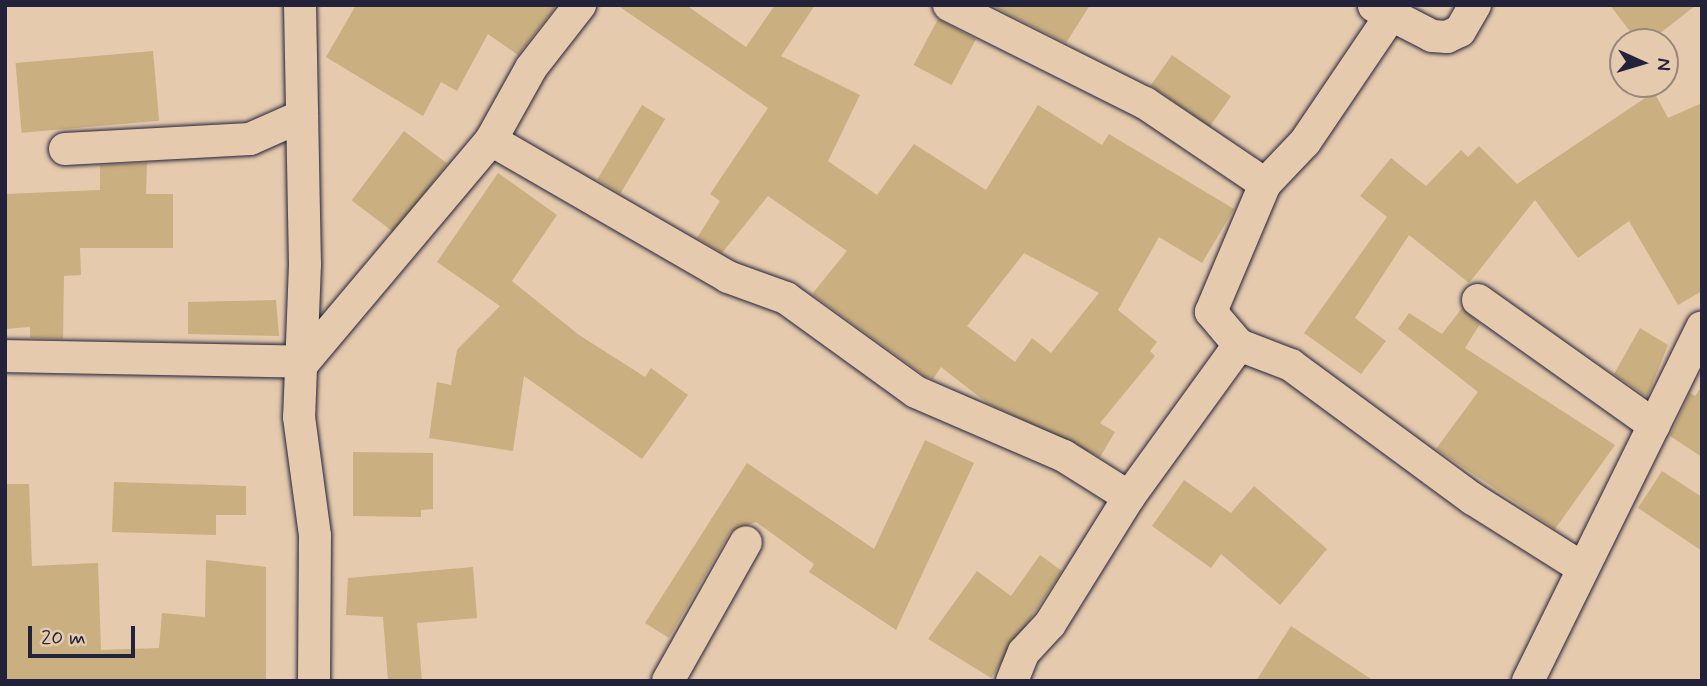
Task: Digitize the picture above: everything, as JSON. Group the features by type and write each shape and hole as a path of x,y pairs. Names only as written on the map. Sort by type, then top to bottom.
{"street":[{"path":"300,5 304,362 299,417 314,523 314,681"},
{"path":"304,362 491,140 531,68 580,5"},
{"path":"949,5 1145,103 1265,184"},
{"path":"1475,5 1460,31 1447,37 1382,10 1305,142 1265,184 1211,313 1239,345 1291,365 1473,499 1581,567"},
{"path":"65,149 250,139 302,117"},
{"path":"491,140 727,277 786,298 916,392 1064,456 1129,496"},
{"path":"1478,300 1654,425"},
{"path":"1528,681 1581,567 1702,327"},
{"path":"1012,681 1024,652 1105,544 1129,496 1239,345"},
{"path":"5,356 304,362"},
{"path":"668,681 746,542"}],"building":[{"path":"356,5 557,5 518,55 488,34 457,91 441,82 423,116 326,57"},
{"path":"617,5 686,5 746,47 775,5 815,5 781,56 860,95 828,161 877,195 914,144 986,190 1038,105 1102,145 1109,134 1234,209 1202,263 1159,237 1118,310 1157,342 1150,351 1155,356 1100,423 1115,432 1100,457 987,403 941,367 933,379 925,376 812,294 847,251 768,196 722,253 697,238 720,201 710,194 768,108","holes":["1024,253 1099,293 1051,353 1032,338 1015,362 967,326"]},
{"path":"991,5 1090,5 1066,43"},
{"path":"1610,5 1696,5 1667,28 1627,28"},
{"path":"938,19 976,39 952,85 914,65"},
{"path":"153,51 159,121 22,133 16,63"},
{"path":"1172,55 1231,96 1210,127 1151,85"},
{"path":"1645,98 1657,98 1668,118 1702,103 1702,291 1678,305 1629,221 1578,258 1535,200 1469,283 1409,235 1355,318 1386,341 1361,374 1304,333 1387,217 1360,196 1391,158 1426,186 1461,150 1468,157 1479,146 1517,184"},
{"path":"642,105 665,119 620,193 597,180"},
{"path":"404,131 447,163 395,233 352,200"},
{"path":"147,163 146,194 173,194 173,248 80,248 81,275 64,276 63,339 30,338 30,327 5,329 5,194 100,190 100,165"},
{"path":"498,173 557,215 512,281 579,335 645,377 651,368 688,395 642,459 524,376 513,451 429,438 437,382 451,385 457,350 500,306 437,262"},
{"path":"276,300 279,336 188,334 188,302"},
{"path":"1462,308 1480,324 1465,348 1615,445 1555,529 1436,449 1478,392 1398,329 1409,313 1442,334"},
{"path":"1640,328 1668,345 1647,397 1614,374"},
{"path":"1702,386 1702,457 1670,436 1690,393 1695,396"},
{"path":"925,440 974,463 896,630 809,572 814,564 756,522 730,532 669,638 645,623 747,463 874,549"},
{"path":"353,452 433,453 433,509 421,510 421,517 353,516"},
{"path":"1662,471 1702,497 1702,551 1638,508"},
{"path":"1184,480 1231,513 1254,486 1327,549 1280,605 1221,554 1211,568 1152,526"},
{"path":"114,482 246,486 246,515 216,515 216,535 112,532"},
{"path":"5,484 29,484 32,566 98,563 101,650 159,648 162,613 205,617 206,560 266,567 266,681 5,681"},
{"path":"1040,555 1062,571 991,678 928,639 977,571 1011,596"},
{"path":"473,567 477,618 417,623 422,681 388,681 383,617 346,615 348,578"},
{"path":"1291,626 1374,681 1256,681"}]}
